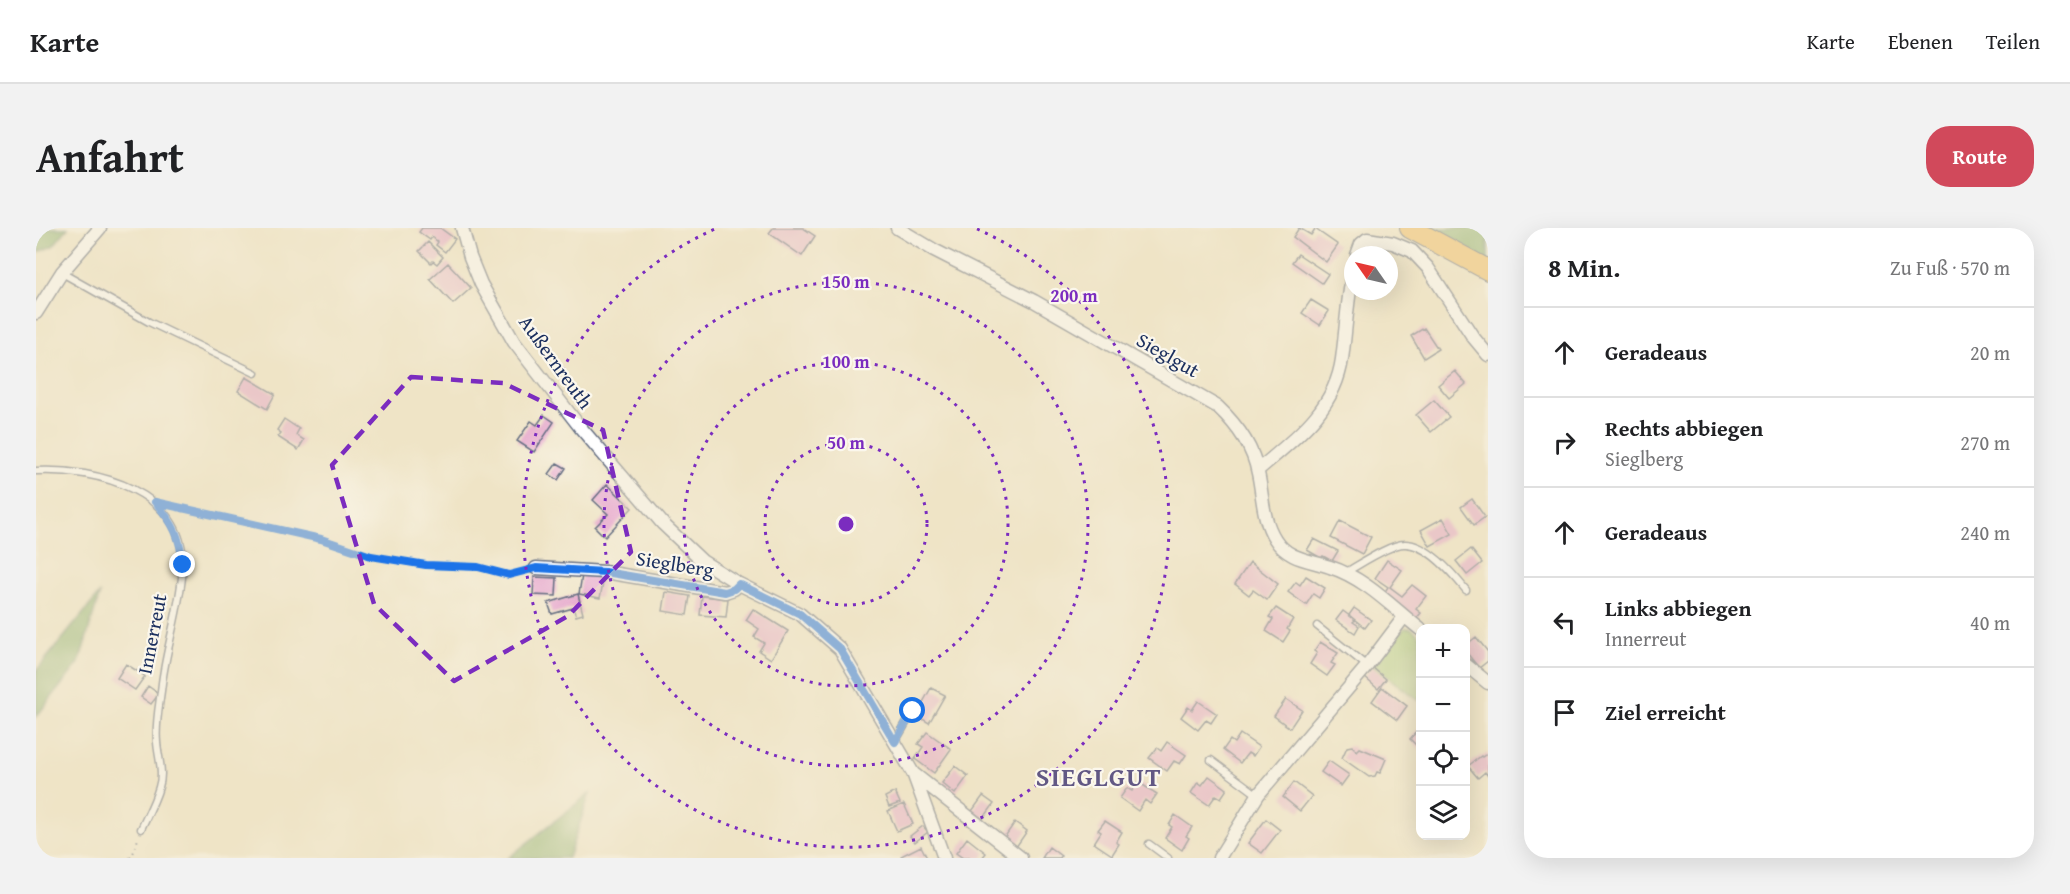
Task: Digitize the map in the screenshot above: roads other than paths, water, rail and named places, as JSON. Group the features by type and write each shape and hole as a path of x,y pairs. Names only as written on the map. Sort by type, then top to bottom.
{"main road":[{"path":"1410,228 1488,270"}],"street":[{"path":"36,313 62,272 100,228"},
{"name":"Außernreuth","path":"462,228 481,284 514,342 580,427 675,536 702,561 739,584"},
{"name":"Sieglgut","path":"897,228 1055,313 1218,407 1234,422 1258,470 1263,510 1275,539 1294,556 1346,572 1370,588 1416,626"},
{"path":"1360,246 1366,239 1393,243 1412,251 1428,268 1473,337 1488,355"},
{"path":"1258,470 1316,418 1331,395 1342,361 1348,300"},
{"name":"Sieglberg","path":"536,568 605,572 725,592 734,589 739,584 800,614 840,649 895,742 913,773 944,858"},
{"path":"1219,858 1257,795 1367,666 1404,616"},
{"path":"1470,671 1488,683"},
{"path":"913,773 1021,858"}],"lane":[{"path":"62,272 149,322 255,373"},
{"name":"Innerreut","path":"36,471 51,470 108,479 137,491 155,502 178,534 183,565 180,593 165,659 157,722 156,741 161,762 160,786 141,829"},
{"path":"1346,572 1375,554 1404,544 1422,549 1445,565 1466,590"},
{"path":"1317,626 1367,666"},
{"path":"895,742 913,711"},
{"path":"1211,760 1257,795"},
{"path":"1149,844 1168,858"}],"district":[{"name":"SIEGLGUT","path":"1099,777"}]}
